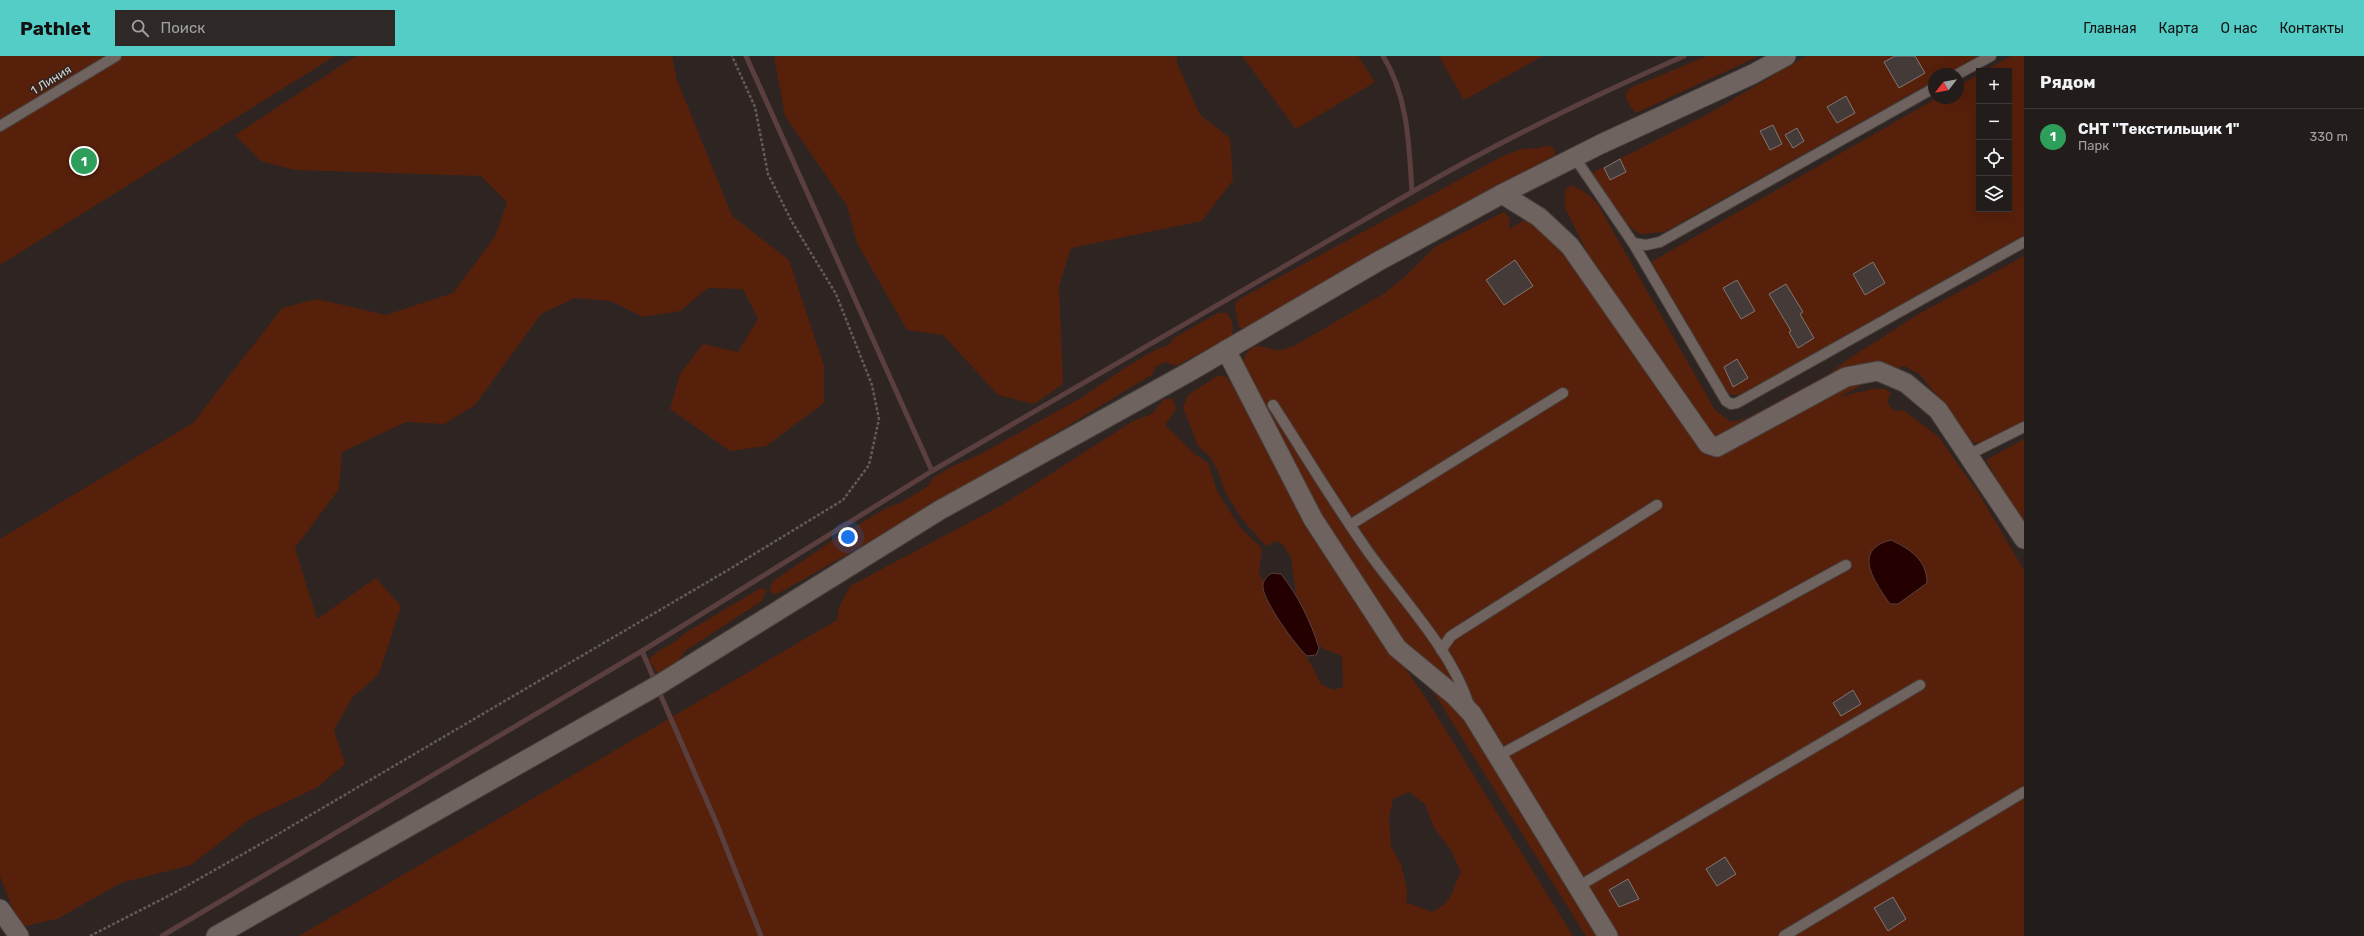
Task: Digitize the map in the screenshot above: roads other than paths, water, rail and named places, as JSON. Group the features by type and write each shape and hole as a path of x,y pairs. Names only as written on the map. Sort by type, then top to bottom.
{"street":[{"path":"216,936 660,684 940,510 1226,350 1377,262 1502,194 1753,74 1786,56"},
{"path":"1502,194 1539,217 1570,246 1708,444 1717,447 1846,377 1878,371 1906,383 1938,410 2024,539"},
{"path":"1226,350 1313,519 1397,648 1455,696 1472,714 1608,936"},
{"path":"0,909 19,936"}],"lane":[{"name":"1 Линия","path":"0,126 116,56"},
{"path":"1964,71 1991,56"},
{"path":"1633,243 1646,245 1660,242 1928,91"},
{"path":"1575,158 1633,243 1726,401 1731,404 1744,399 2024,242"},
{"path":"1350,526 1563,393"},
{"path":"1273,405 1350,526 1441,650 1465,693 1472,714"},
{"path":"1968,456 2024,428"},
{"path":"1441,650 1451,636 1657,505"},
{"path":"1498,756 1622,686 1846,565"},
{"path":"1578,886 1920,685"},
{"path":"1784,936 2024,792"}],"waterway":[{"path":"746,56 932,471"},
{"path":"1383,56 1398,88 1406,121 1412,192"},
{"path":"162,936 642,651 932,471 1412,192 1546,120 1684,56"},
{"path":"642,651 654,679"},
{"path":"661,696 716,822 761,936"}],"place":[{"name":"СНТ \"Текстильщик 1\"","path":"84,161"}]}
